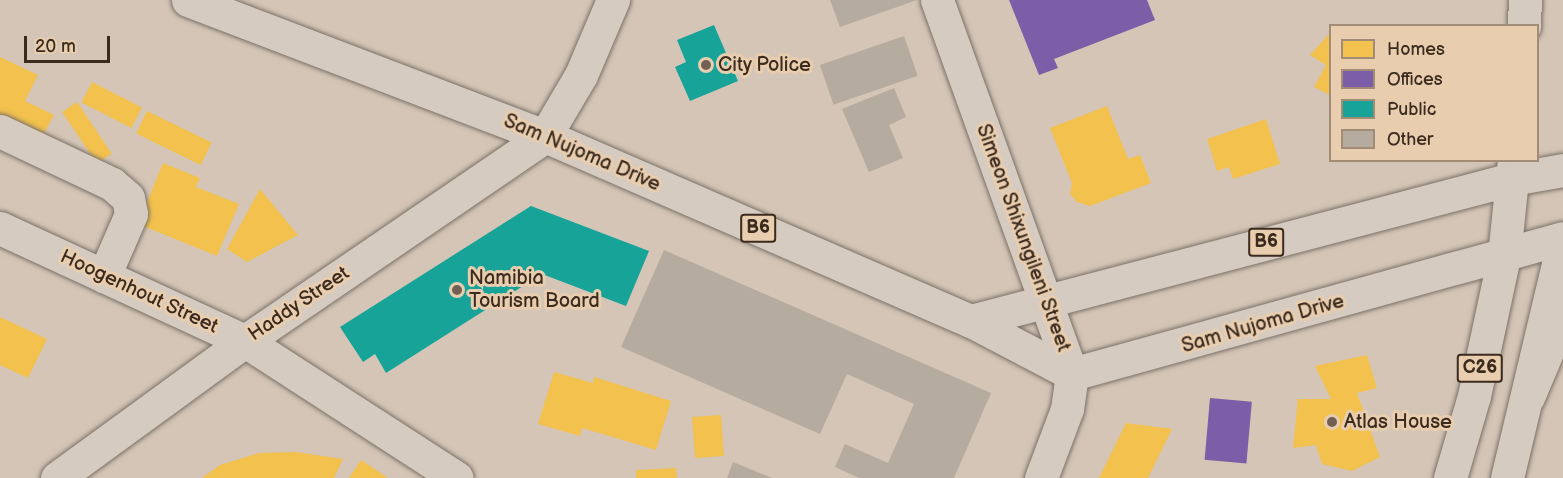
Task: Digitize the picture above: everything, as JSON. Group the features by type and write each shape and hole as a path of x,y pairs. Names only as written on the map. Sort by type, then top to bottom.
{"main road":[{"name":"Sam Nujoma Drive","path":"188,0 545,136 970,321 1072,374 1563,238"},
{"path":"545,136 581,75 613,0"},
{"name":"Simeon Shixungileni Street","path":"937,0 1047,298 1072,374 1067,409 1041,478"},
{"path":"1524,24 1525,0"},
{"path":"0,131 112,184 128,198 131,214 104,276"},
{"name":"Haddy Street","path":"57,478 245,341 545,136"},
{"name":"B6","path":"970,321 1513,170 1563,170"},
{"name":"C26","path":"1450,478 1474,396 1504,256 1513,170"},
{"name":"Hoogenhout Street","path":"0,228 245,341 457,478"},
{"name":"C26","path":"1508,478 1563,243"},
{"path":"1528,398 1563,314"}],"building: Homes":[{"path":"1329,34 1329,94 1314,87 1326,65 1310,55"},
{"path":"0,57 38,75 25,101 54,115 42,137 0,119"},
{"path":"92,82 142,107 131,128 82,102"},
{"path":"77,102 112,153 97,163 62,112"},
{"path":"1107,106 1128,159 1140,155 1151,183 1090,206 1077,202 1070,194 1072,183 1050,128"},
{"path":"147,111 212,143 201,165 136,133"},
{"path":"1266,119 1280,164 1233,179 1229,167 1217,171 1207,139"},
{"path":"163,163 200,178 196,187 239,204 217,256 138,224"},
{"path":"260,189 298,235 247,262 227,249"},
{"path":"0,317 47,339 28,378 0,365"},
{"name":"Atlas House","path":"1367,355 1377,388 1357,393 1380,457 1352,471 1322,464 1316,445 1293,448 1298,399 1331,399 1315,366"},
{"path":"554,372 593,383 594,377 671,401 656,450 582,428 580,436 538,424"},
{"path":"721,415 724,456 695,458 692,417"},
{"path":"1126,423 1172,429 1148,478 1099,478"},
{"path":"296,452 343,459 334,478 202,478 220,465 259,453"},
{"path":"361,460 388,478 349,478"},
{"path":"676,468 677,478 636,478 636,470"}],"building: Offices":[{"path":"1009,0 1147,0 1155,20 1054,59 1058,68 1039,75"},
{"path":"1210,398 1252,402 1246,463 1205,460"}],"building: Public":[{"name":"City Police","path":"714,25 738,81 690,101 675,67 686,62 677,40"},
{"name":"Namibia Tourism Board","path":"531,206 649,251 626,306 542,274 386,373 375,354 363,362 340,327"}],"building: Other":[{"path":"830,0 917,0 840,27"},
{"path":"904,36 918,76 834,105 820,65"},
{"path":"894,88 906,117 889,125 903,158 869,172 842,109"},
{"path":"664,250 991,393 954,478 859,478 835,467 845,444 888,463 914,404 847,374 820,434 621,347"},
{"path":"733,462 772,478 727,478"}],"place":[{"name":"City Police","path":"706,65"},
{"name":"Namibia Tourism Board","path":"457,290"},
{"name":"Atlas House","path":"1332,422"}]}
